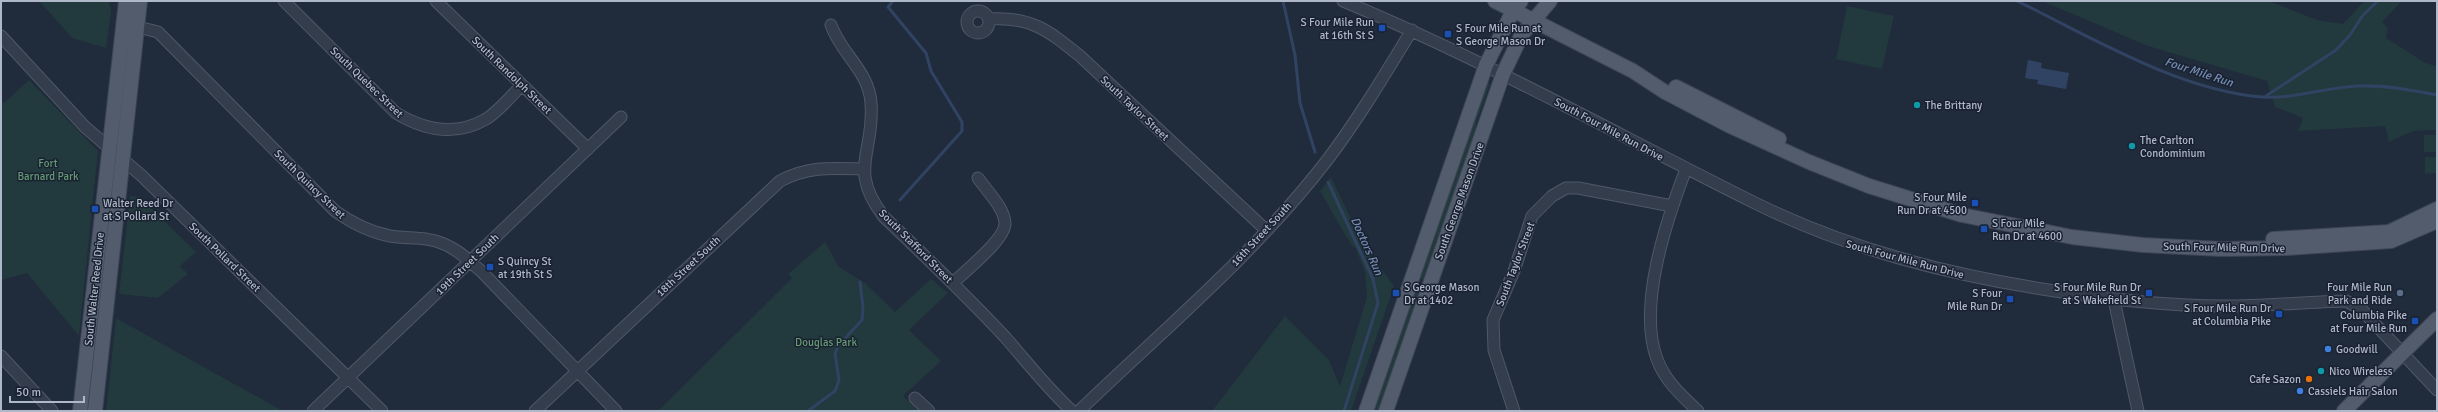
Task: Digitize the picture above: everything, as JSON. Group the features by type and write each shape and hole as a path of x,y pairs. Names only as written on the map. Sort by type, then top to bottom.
{"main road":[{"name":"South Walter Reed Drive","path":"95,411 123,159 130,25 126,1"},
{"name":"South Walter Reed Drive","path":"80,411 109,147 130,25 140,1"},
{"name":"South Four Mile Run Drive","path":"1495,1 1517,5 1533,19 1633,71 1665,92 1713,118 1809,162 1869,186 1930,206 2032,230 2143,245 2221,249 2286,248 2391,241 2437,221"},
{"name":"South George Mason Drive","path":"1386,411 1503,74 1522,34 1533,19 1550,1"},
{"name":"South George Mason Drive","path":"1366,411 1486,65 1517,5"},
{"name":"South Four Mile Run Drive","path":"1633,71 1668,83 1813,154 1871,178 1951,203 2066,228 2181,239 2277,239 2389,232 2437,209"},
{"path":"1410,283 1428,290"},
{"path":"2344,411 2437,319"}],"street":[{"name":"South Quebec Street","path":"284,1 396,113 410,122 427,128 441,130 458,129 486,118 522,85"},
{"name":"South Randolph Street","path":"436,1 588,148"},
{"name":"South Four Mile Run Drive","path":"1343,1 1412,30 1486,65 1686,169 1796,223 1845,243 1898,259 1985,280 2114,300 2224,306 2346,300 2361,309 2437,390"},
{"name":"South Taylor Street","path":"989,19 1007,18 1025,20 1049,30 1080,56 1266,230"},
{"name":"South Quincy Street","path":"130,25 158,32 335,211 349,221 365,229 391,236 421,237 444,244 460,252 616,411"},
{"name":"South Stafford Street","path":"831,25 836,38 860,71 871,102 871,128 863,169 868,191 884,217 953,283 1005,338 1035,374 1072,411"},
{"name":"16th Street South","path":"1078,411 1222,276 1266,230 1327,160 1363,109 1412,30"},
{"name":"South Pollard Street","path":"1,36 85,127 123,159 349,377 382,411"},
{"name":"19th Street South","path":"313,411 621,117"},
{"name":"18th Street South","path":"535,411 780,181 795,173 814,168 863,169"},
{"path":"1686,169 1672,206 1654,272 1650,329 1657,360 1669,382 1698,411"},
{"path":"953,283 1003,232 1005,223 1002,212 978,178"},
{"name":"South Taylor Street","path":"1514,411 1494,350 1493,320 1514,271 1532,216 1552,196 1566,188 1578,188 1672,206"},
{"path":"2114,300 2138,411"},
{"path":"1,356 52,411"},
{"path":"916,398 929,411"}],"green space":[{"path":"39,1 109,1 111,11 106,48 72,38"},
{"path":"2042,1 2269,1 2317,20 2343,24 2364,1 2402,1 2382,22 2388,28 2386,38 2424,62 2437,67 2437,130 2413,131 2389,142 2385,126 2298,131 2303,118 2275,107 2267,81 2148,46"},
{"path":"1847,6 1894,16 1882,69 1836,59"},
{"name":"Fort Barnard Park","path":"29,80 98,151 79,336 27,273 1,280 1,103 4,103"},
{"path":"1487,82 1490,84 1476,123 1476,141 1426,281 1418,278"},
{"path":"2424,135 2437,135 2437,152 2424,152"},
{"path":"2425,157 2437,157 2437,173 2425,174"},
{"path":"1331,177 1362,242 1394,286 1351,411 1212,411 1285,316 1329,360 1340,386 1367,297 1365,272 1356,249 1350,243 1320,191"},
{"path":"130,196 140,197 196,252 180,266 188,274 158,298 119,294"},
{"name":"Douglas Park","path":"825,242 839,267 865,283 895,312 931,279 948,293 909,330 941,361 903,396 919,411 658,411 792,278 788,274"},
{"path":"1413,291 1421,294 1380,411 1371,411"},
{"path":"116,318 283,411 106,411"}],"water":[{"path":"2028,60 2042,63 2041,68 2069,73 2066,89 2037,84 2038,80 2025,78"}],"waterway":[{"path":"893,1 888,7 926,53 931,71 962,122 962,131 900,200"},
{"name":"Doctors Run","path":"1283,1 1295,55 1300,103 1315,152"},
{"name":"Four Mile Run","path":"2017,1 2105,46 2137,60 2200,85 2232,93 2275,97 2299,95 2335,88 2379,86 2437,95"},
{"path":"2266,96 2336,50 2350,35 2363,15 2378,1"},
{"name":"Doctors Run","path":"1328,182 1373,279 1378,303 1344,411"},
{"path":"808,411 835,391 839,380 835,354 838,346 862,320 863,308 860,282"}],"place":[{"name":"S Four Mile Run at 16th St S","path":"1382,28"},
{"name":"S Four Mile Run at S George Mason Dr","path":"1448,34"},
{"name":"The Brittany","path":"1917,105"},
{"name":"The Carlton Condominium","path":"2132,146"},
{"name":"S Four Mile Run Dr at 4500","path":"1975,203"},
{"name":"Walter Reed Dr at S Pollard St","path":"95,209"},
{"name":"S Four Mile Run Dr at 4600","path":"1984,229"},
{"name":"S Quincy St at 19th St S","path":"490,267"},
{"name":"S George Mason Dr at 1402","path":"1396,293"},
{"name":"S Four Mile Run Dr at S Wakefield St","path":"2149,293"},
{"name":"Four Mile Run Park and Ride","path":"2400,293"},
{"name":"S Four Mile Run Dr","path":"2010,299"},
{"name":"S Four Mile Run Dr at Columbia Pike","path":"2279,314"},
{"name":"Columbia Pike at Four Mile Run","path":"2415,321"},
{"name":"Goodwill","path":"2328,349"},
{"name":"Nico Wireless","path":"2321,371"},
{"name":"Cafe Sazon","path":"2309,379"},
{"name":"Cassiels Hair Salon","path":"2300,391"}]}
